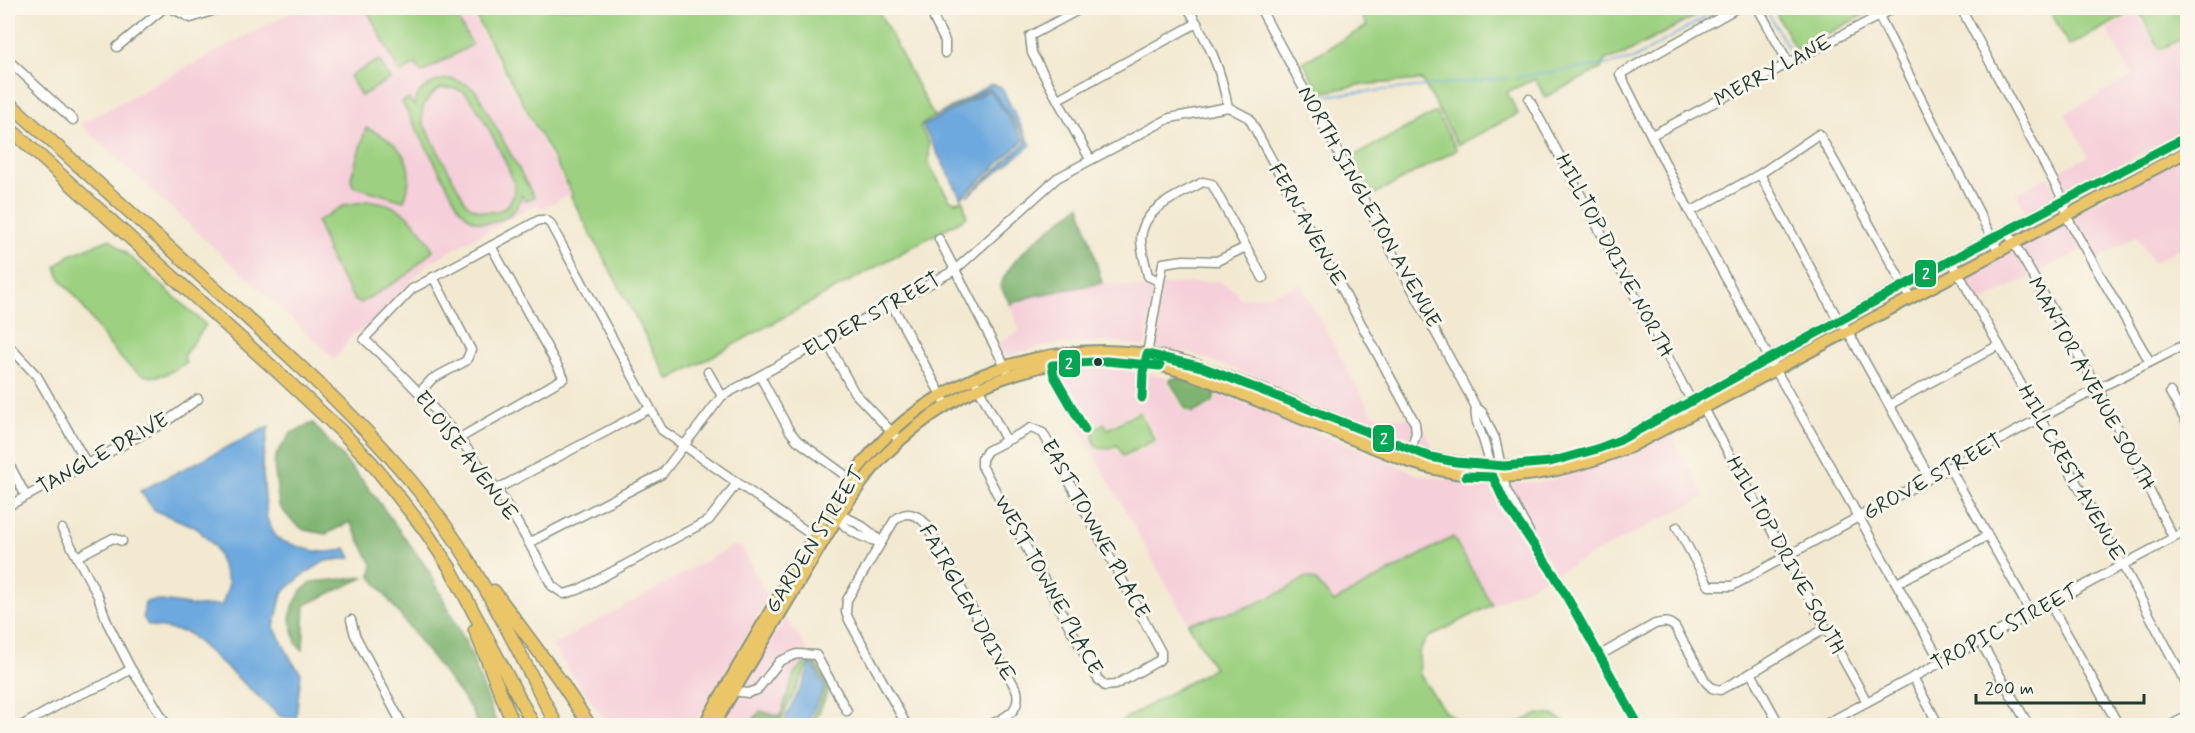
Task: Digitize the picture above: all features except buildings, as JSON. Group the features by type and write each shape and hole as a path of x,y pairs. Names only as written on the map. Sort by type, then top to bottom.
{"highway":[{"path":"8,102 274,342 358,421 431,506 463,553 491,600 557,726"},
{"path":"8,127 340,430 371,462 450,568 534,726"},
{"path":"463,553 480,568 504,606 559,679 590,726"},
{"path":"450,568 457,593 492,668 514,726"}],"main road":[{"name":"GARDEN STREET","path":"710,722 733,691 833,514 855,483 859,466 896,437 916,412 1008,370 1051,354 1093,351 1146,359 1284,411 1341,422 1431,457 1497,471 1555,471 1591,462 1630,447 1703,407 1840,320 2187,136"},
{"name":"GARDEN STREET","path":"1146,359 1166,357 1202,367 1407,461 1436,470 1462,475 1560,461 1591,453 1620,440 1692,402 1846,330 2187,151"},
{"path":"2109,177 2117,181 2120,186"},
{"name":"GARDEN STREET","path":"710,722 818,540"}],"street":[{"path":"117,47 164,8"},
{"path":"171,8 191,18 220,8"},
{"path":"937,8 934,19 945,41 945,53"},
{"path":"1082,8 1030,36 1032,53 1090,159"},
{"path":"1188,8 1213,51 1223,79 1228,107"},
{"name":"NORTH SINGLETON AVENUE","path":"1260,8 1476,407 1482,412 1495,439 1497,471 1505,504 1555,576 1639,726"},
{"path":"1737,8 1620,74 1690,212 1772,364 1941,662"},
{"path":"1758,8 1788,62"},
{"name":"MERRY LANE","path":"1652,135 1894,8"},
{"path":"1961,8 2064,201 2066,214 2150,362"},
{"path":"1879,16 1998,250"},
{"path":"1058,99 1197,23"},
{"path":"8,60 74,120"},
{"name":"HILLTOP DRIVE NORTH","path":"1529,99 1692,402"},
{"name":"ELDER STREET","path":"529,543 662,474 722,396 955,270 1057,178 1170,118 1228,107"},
{"name":"FERN AVENUE","path":"1228,107 1249,118 1415,423 1416,433 1411,450"},
{"path":"1690,212 1760,174 1819,134 1910,297"},
{"path":"1760,174 1835,314 1930,478"},
{"path":"1159,281 1148,276 1141,238 1146,223 1158,207 1203,182 1212,184 1263,278"},
{"path":"420,393 432,379 466,361 471,350 433,277 539,220 545,220 550,223 662,430 818,540"},
{"name":"MANTOR AVENUE SOUTH","path":"2007,231 2098,388 2173,537"},
{"path":"939,239 1008,370"},
{"path":"458,439 564,378 491,246"},
{"path":"1146,359 1163,262 1217,261 1246,248"},
{"name":"HILLCREST AVENUE","path":"1951,261 2122,564 2187,687"},
{"name":"ELOISE AVENUE","path":"433,277 411,289 364,339 420,393 497,489 552,586 564,594 578,590 709,520 737,483"},
{"path":"891,303 944,401"},
{"path":"826,340 854,392 896,437"},
{"name":"GROVE STREET","path":"1677,527 1709,586 1732,586 2040,418 2187,343"},
{"path":"8,345 37,376 87,464"},
{"path":"1889,405 1999,345"},
{"path":"708,372 722,396"},
{"path":"760,376 789,430 797,440 855,483"},
{"path":"976,383 1006,440"},
{"path":"2170,392 2187,425"},
{"name":"TANGLE DRIVE","path":"8,506 164,423 198,399"},
{"path":"1692,402 1703,407"},
{"name":"HILLTOP DRIVE SOUTH","path":"1703,407 1867,702"},
{"path":"497,489 649,409"},
{"name":"EAST TOWNE PLACE","path":"1006,440 1031,428 1043,433 1158,645 1161,658 1158,661"},
{"name":"WEST TOWNE PLACE","path":"1006,440 984,454 982,466 1098,679 1105,686 1114,685 1158,661"},
{"path":"8,462 26,496"},
{"path":"1949,467 2031,613"},
{"name":"FAIRGLEN DRIVE","path":"907,726 846,612 847,600 898,516 912,513 926,524 1017,691 1017,706 988,726"},
{"path":"833,514 845,517 874,534 881,542"},
{"path":"62,529 98,596 107,622 131,669 150,695 166,726"},
{"name":"TROPIC STREET","path":"1822,726 2187,530"},
{"path":"1897,583 1987,536"},
{"path":"77,557 113,538 122,540"},
{"path":"2050,604 2119,726"},
{"path":"351,620 355,635 404,726"},
{"path":"1599,655 1655,624 1664,622 1675,627 1706,682 1712,688 1720,690 1826,628"},
{"path":"1980,641 2029,726"},
{"path":"733,691 748,693 757,690 780,661 797,654 816,655 847,711"},
{"path":"21,726 71,698 88,693 131,669"},
{"path":"1751,673 1780,726"},
{"path":"1913,677 1939,726"},
{"path":"2169,726 2187,716"}],"shaded area":[{"path":"299,8 468,8 570,194 541,209 537,204 427,264 369,327 354,333 335,359 80,124"},
{"path":"2137,13 2159,53 2187,39 2187,129 2063,194 2053,175 2088,156 2065,114 2132,76 2107,29"},
{"path":"2187,154 2187,244 2153,263 2137,236 2095,260 2070,216"},
{"path":"2048,177 2058,196 2027,213 2016,193"},
{"path":"2065,218 2083,250 2035,274 2017,244"},
{"path":"2012,246 2030,277 1979,303 1961,273"},
{"path":"1216,281 1235,290 1240,299 1270,295 1300,284 1372,414 1420,420 1435,452 1416,448 1312,405 1243,372 1189,353 1151,347 1161,285"},
{"path":"1102,283 1145,288 1155,286 1145,347 1117,342 1053,344 1008,356 999,349 998,346 1003,340 1020,331 1010,304 1033,296"},
{"path":"1111,367 1167,378 1166,381 1184,412 1192,415 1215,404 1218,393 1370,453 1416,474 1495,484 1503,505 1523,535 1529,540 1551,576 1492,605 1453,537 1334,603 1316,581 1306,577 1294,586 1228,615 1188,623 1048,372 1060,369","holes":["1140,409 1157,439 1156,443 1123,459 1116,449 1101,452 1094,446 1090,439 1091,427 1103,421 1108,426"]},
{"path":"1670,433 1705,497 1556,573 1507,484 1550,481 1649,445"},
{"path":"733,546 741,546 768,598 694,725 608,725 552,646"},
{"path":"786,618 808,651 795,651 755,688 741,689"},
{"path":"797,657 811,658 795,672 781,715 750,723 751,725 720,726 737,695 748,697 782,664"}],"green space":[{"path":"366,8 452,8 472,45 421,73 416,64 400,73"},
{"path":"471,8 877,8 934,117 920,126 929,144 929,164 949,199 955,202 963,200 967,217 669,380 571,197 572,193"},
{"path":"1357,8 1711,8 1624,54 1605,60 1601,69 1545,97 1535,79 1507,92 1518,114 1458,145 1422,80 1359,85 1320,93 1303,62 1367,26"},
{"path":"1773,8 1877,8 1796,50"},
{"path":"2049,8 2187,8 2187,36 2160,50 2138,9 2069,46"},
{"path":"379,60 390,79 361,96 350,76"},
{"path":"446,79 466,84 476,91 534,197 526,201 522,195 519,203 509,215 495,222 479,222 460,209 402,102 409,99 414,106 422,90","holes":["441,88 453,88 464,92 485,122 501,153 514,187 513,196 504,208 497,211 481,211 466,203 423,123 422,112 425,102"]},
{"path":"1436,112 1457,150 1373,195 1352,157"},
{"path":"366,128 389,140 403,156 409,176 404,201 353,186 351,178"},
{"path":"368,201 389,205 407,216 422,231 433,250 407,275 361,303 355,301 331,261 317,221 345,205"},
{"path":"1080,205 1102,283 1033,296 1010,304 1000,285 1007,272 1025,250"},
{"path":"110,239 206,325 184,355 186,363 168,373 147,376 128,365 109,344 60,277 56,266 70,255"},
{"path":"1177,377 1215,393 1213,402 1193,413 1186,410 1169,380"},
{"path":"1139,412 1155,440 1123,456 1117,445 1106,449 1098,448 1094,441 1093,430 1104,423 1108,429"},
{"path":"313,423 367,486 429,571 469,649 497,725 478,725 471,709 370,575 373,566 350,522 326,534 304,530 292,521 279,506 274,463 277,453 291,433"},
{"path":"1453,537 1492,605 1427,638 1419,652 1420,675 1444,711 1465,725 1114,725 1214,668 1188,623 1250,606 1293,586 1306,577 1316,581 1334,602"},
{"path":"365,577 305,605 303,650 296,643 290,618 301,591 312,582"},
{"path":"811,658 830,687 818,715 810,724 827,687 811,659 783,715 784,725 777,726 795,672"},
{"path":"760,711 781,715 777,725 751,725"},
{"path":"1538,714 1553,715 1570,725 1514,725"}],"water":[{"path":"991,84 1001,87 1031,145 967,196 1026,142 1026,138 990,88 933,118"},
{"path":"990,90 1024,140 961,198 923,126"},
{"path":"269,426 262,463 267,519 277,539 321,552 346,548 351,558 325,561 303,575 282,593 274,627 293,663 301,673 296,718 281,717 188,633 148,625 143,617 145,602 155,600 195,606 222,605 229,584 215,547 196,527 155,511 140,491"},
{"path":"811,662 825,687 806,725 787,725 786,716 804,682"}],"waterway":[{"path":"1516,77 1633,59 1721,8"},
{"path":"1765,8 1793,56"},
{"path":"1323,96 1508,78"}],"transit line":[{"name":"2","path":"1142,398 1143,373 1147,354 1202,367 1431,457 1456,462 1504,466 1550,462 1620,440 1951,260 2188,136"},
{"name":"2","path":"1085,430 1054,376 1052,365 1106,361 1160,366"},
{"name":"2","path":"1466,476 1493,477 1505,503 1555,576 1639,726"}]}
